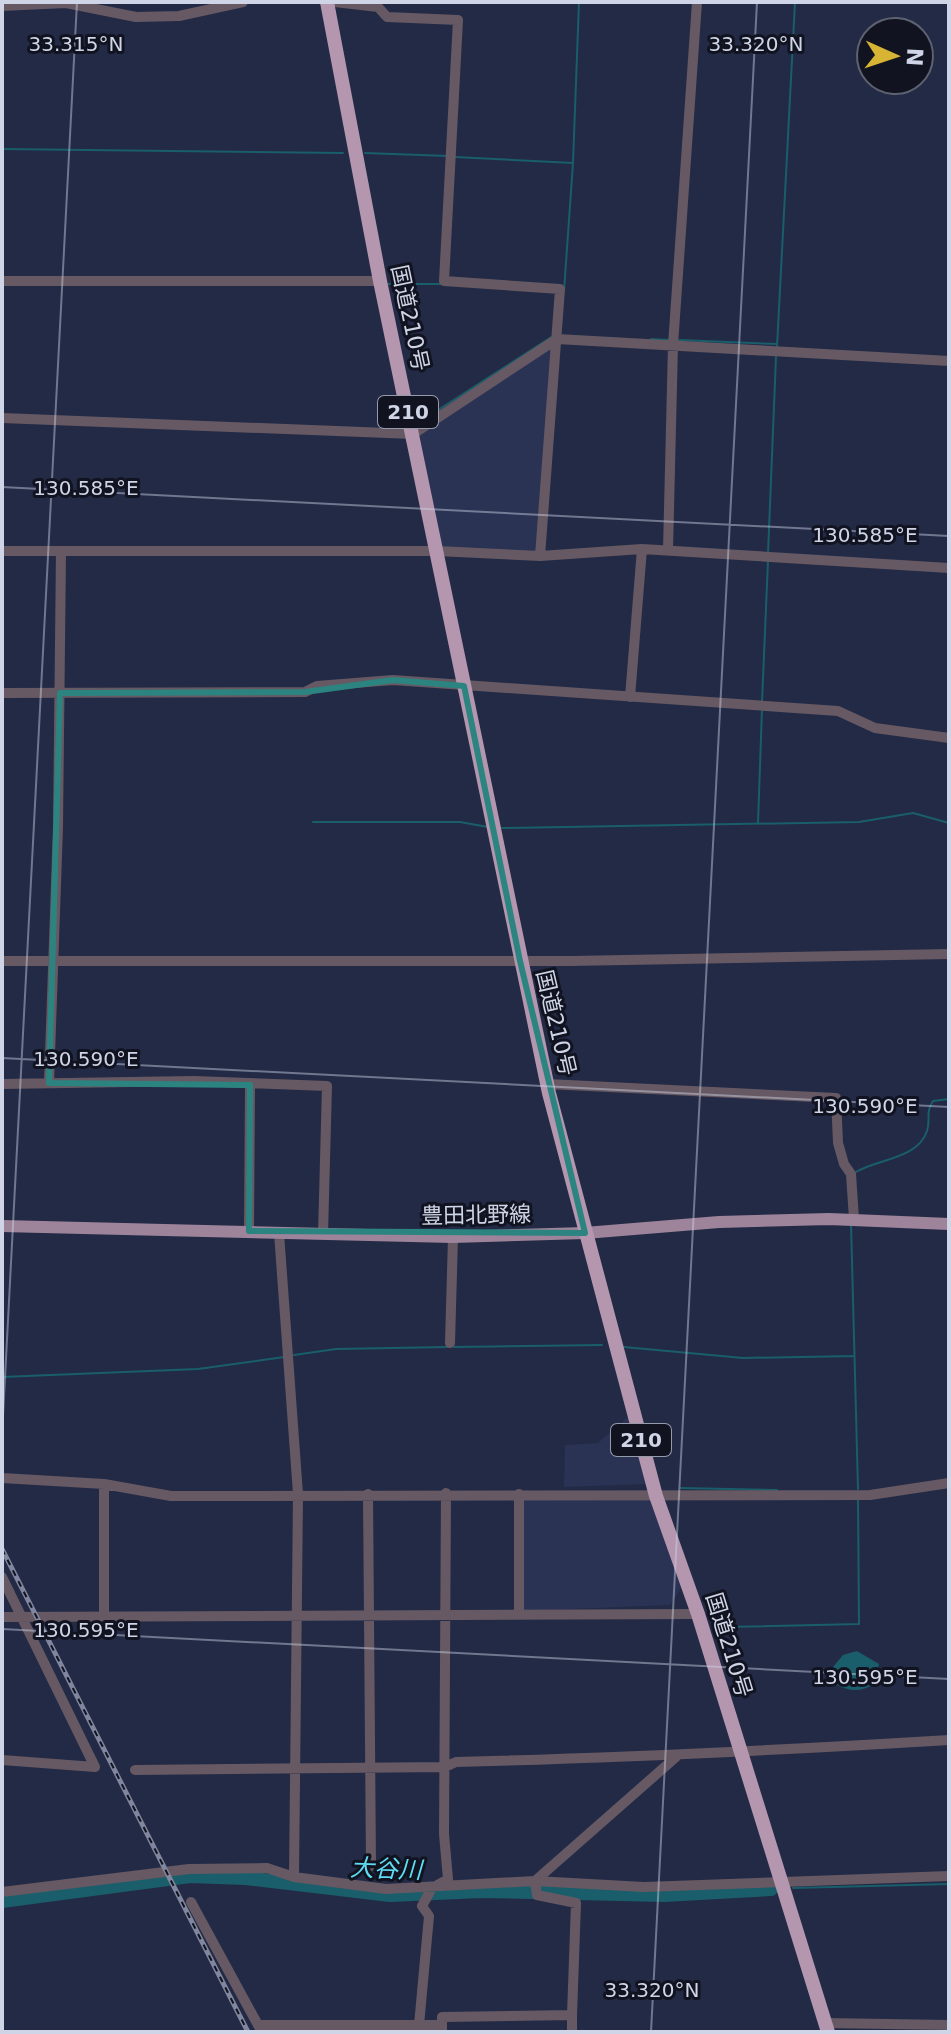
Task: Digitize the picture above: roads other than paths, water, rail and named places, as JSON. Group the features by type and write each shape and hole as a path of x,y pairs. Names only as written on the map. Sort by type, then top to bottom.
{"highway":[{"name":"国道210号","path":"327,2 380,281 547,1084 656,1496 698,1614 826,2027"}],"main road":[{"name":"豊田北野線","path":"2,1226 453,1237 829,1219 949,1224"}],"street":[{"path":"2,6 66,3 136,17 179,16 243,2"},
{"path":"335,2 378,7 387,17 458,20 444,281 560,289 540,556"},
{"path":"668,550 673,345 697,2"},
{"path":"2,281 380,281"},
{"path":"2,418 413,434 557,339 949,361"},
{"path":"630,697 642,549"},
{"path":"2,551 437,551 540,556 642,549 949,568"},
{"path":"49,1083 61,551"},
{"path":"2,693 305,692 317,686 393,680 838,711 875,728 949,738"},
{"path":"2,961 520,961 949,954"},
{"path":"2,1084 194,1081 327,1086 323,1234"},
{"path":"547,1084 836,1098 838,1143 844,1164 851,1174 854,1219"},
{"path":"249,1231 250,1085"},
{"path":"279,1233 298,1494 294,1877"},
{"path":"450,1343 453,1237"},
{"path":"2,1478 104,1484 171,1496 446,1493 870,1495 949,1483"},
{"path":"104,1484 104,1616"},
{"path":"446,1493 445,1767 448,1879"},
{"path":"368,1494 371,1866"},
{"path":"519,1494 519,1615"},
{"path":"2,1577 95,1767 2,1760"},
{"path":"2,1617 698,1614"},
{"path":"135,1770 445,1767 456,1762 676,1757 738,1749 949,1740"},
{"path":"535,1881 676,1757"},
{"path":"2,1892 189,1869 267,1868 294,1877 386,1889 535,1881 644,1887 949,1876"},
{"path":"419,2025 429,1916 422,1906 432,1888 448,1879 467,1884"},
{"path":"535,1881 537,1895 576,1903 572,2032"},
{"path":"191,1902 260,2028 419,2025 442,2028 442,2017 572,2015"},
{"path":"826,2027 949,2025"}],"waterway":[{"path":"455,157 573,163 579,2"},
{"path":"777,347 795,2"},
{"path":"2,149 343,153"},
{"path":"365,153 448,156"},
{"path":"564,291 573,163"},
{"path":"388,284 442,284"},
{"path":"418,423 553,336"},
{"path":"651,339 669,340"},
{"path":"679,340 777,344"},
{"path":"768,554 776,357"},
{"path":"762,702 768,561"},
{"path":"758,823 762,709"},
{"path":"502,828 859,822 913,813 949,823"},
{"path":"313,822 460,822 488,827"},
{"path":"856,1172 915,1147 927,1131 933,1101 949,1099"},
{"path":"851,1223 858,1489"},
{"path":"454,1347 602,1345"},
{"path":"294,1355 336,1349 447,1347"},
{"path":"624,1347 743,1358 854,1356"},
{"path":"2,1377 198,1369 284,1357"},
{"path":"681,1488 777,1490"},
{"path":"725,1627 859,1624 858,1499"},
{"name":"大谷川","path":"2,1901 190,1876 245,1878 390,1895 482,1891 664,1895 771,1889"},
{"name":"大谷川","path":"793,1888 949,1884"}],"railway":[{"path":"2,1549 248,2032"}]}
